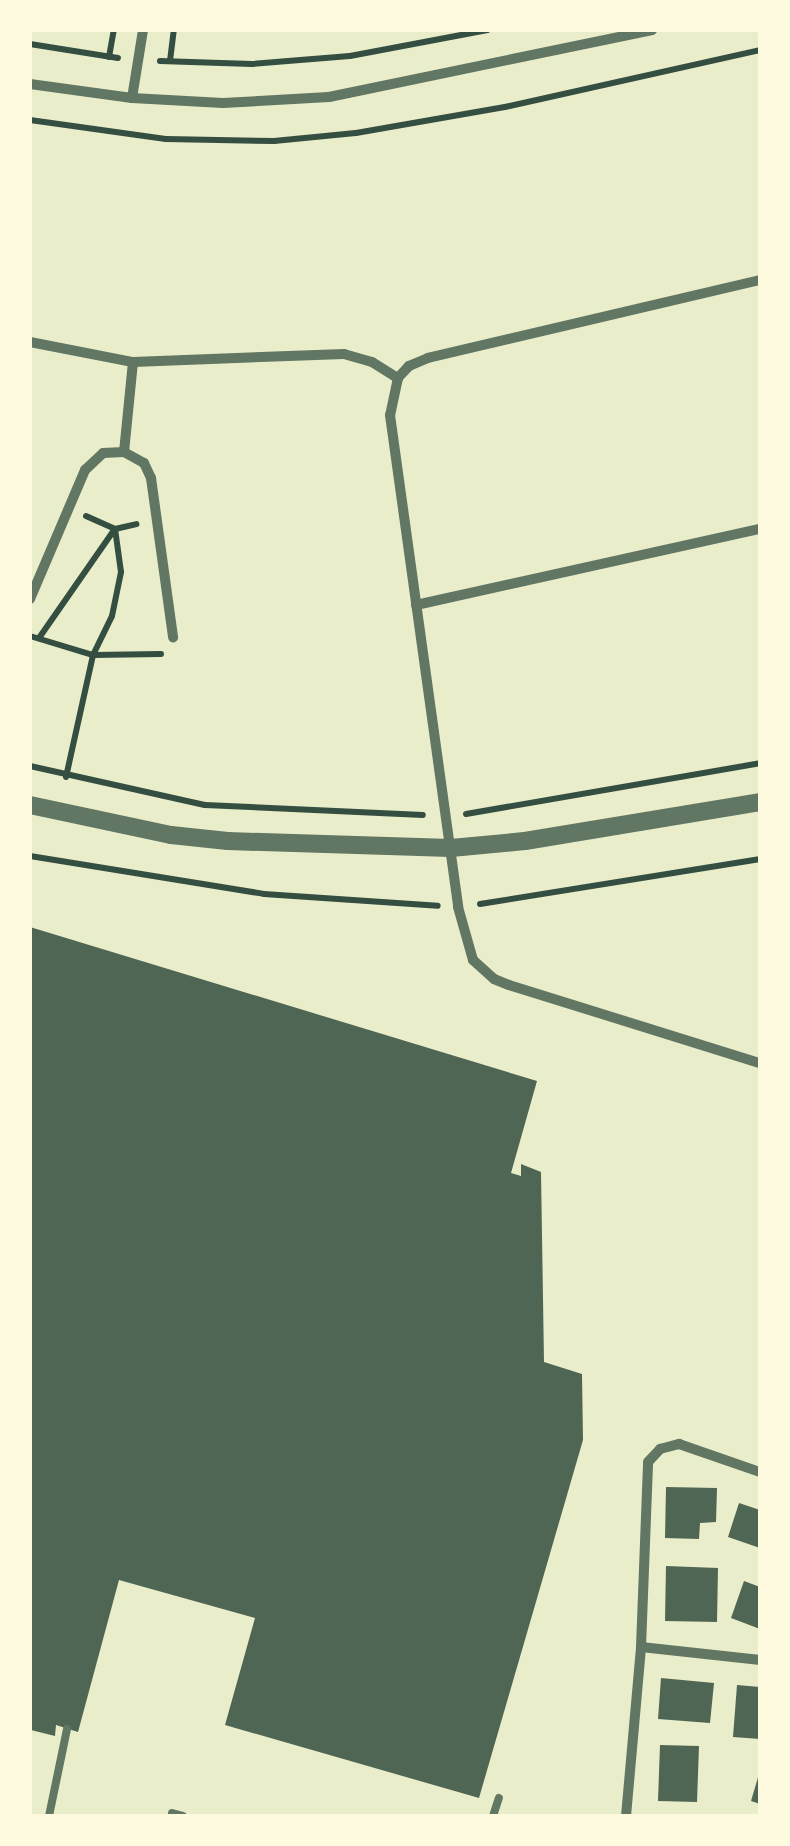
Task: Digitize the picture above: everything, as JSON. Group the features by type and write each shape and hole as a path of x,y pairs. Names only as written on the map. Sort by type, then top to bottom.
{"street":[{"path":"132,98 143,30"},
{"path":"30,84 132,98 223,103 329,97 652,30"},
{"path":"760,280 428,358 409,366 398,378 390,414 458,907 473,960 494,979 760,1063"},
{"path":"30,342 133,362 344,354 398,378"},
{"path":"124,452 133,362"},
{"path":"30,599 85,470 103,453 124,452 144,463 151,478 173,637"},
{"path":"416,605 760,529"},
{"path":"30,805 170,835 228,842 451,848 525,841 760,802"},
{"path":"626,1816 641,1646 648,1462 660,1449 679,1444 760,1472"},
{"path":"641,1646 760,1660"}],"lane":[{"path":"49,1816 67,1728"},
{"path":"493,1816 498,1798"},
{"path":"172,1813 183,1816"}],"path":[{"path":"109,57 114,30"},
{"path":"170,61 174,30"},
{"path":"30,44 139,60 252,64 350,56 488,30"},
{"path":"30,120 166,138 274,141 356,132 505,107 760,50"},
{"path":"69,508 115,529 156,520"},
{"path":"115,529 34,637 92,655 161,654 173,637"},
{"path":"57,812 92,655 112,616 121,572 115,529"},
{"path":"30,766 206,805 446,816 760,763"},
{"path":"30,856 264,894 458,907 760,859"}],"building":[{"path":"30,927 537,1081 511,1173 521,1176 521,1164 541,1172 544,1362 582,1374 583,1440 479,1798 225,1725 255,1618 119,1580 78,1732 56,1725 55,1736 31,1730"},
{"path":"666,1487 717,1488 716,1522 700,1523 699,1539 665,1538"},
{"path":"739,1503 760,1510 760,1548 728,1537"},
{"path":"666,1566 718,1568 717,1622 665,1621"},
{"path":"744,1581 760,1587 760,1629 731,1618"},
{"path":"661,1678 714,1683 710,1723 658,1719"},
{"path":"737,1685 760,1687 760,1739 733,1737"},
{"path":"660,1745 699,1746 697,1802 658,1801"},
{"path":"760,1774 760,1804 751,1801"}]}
